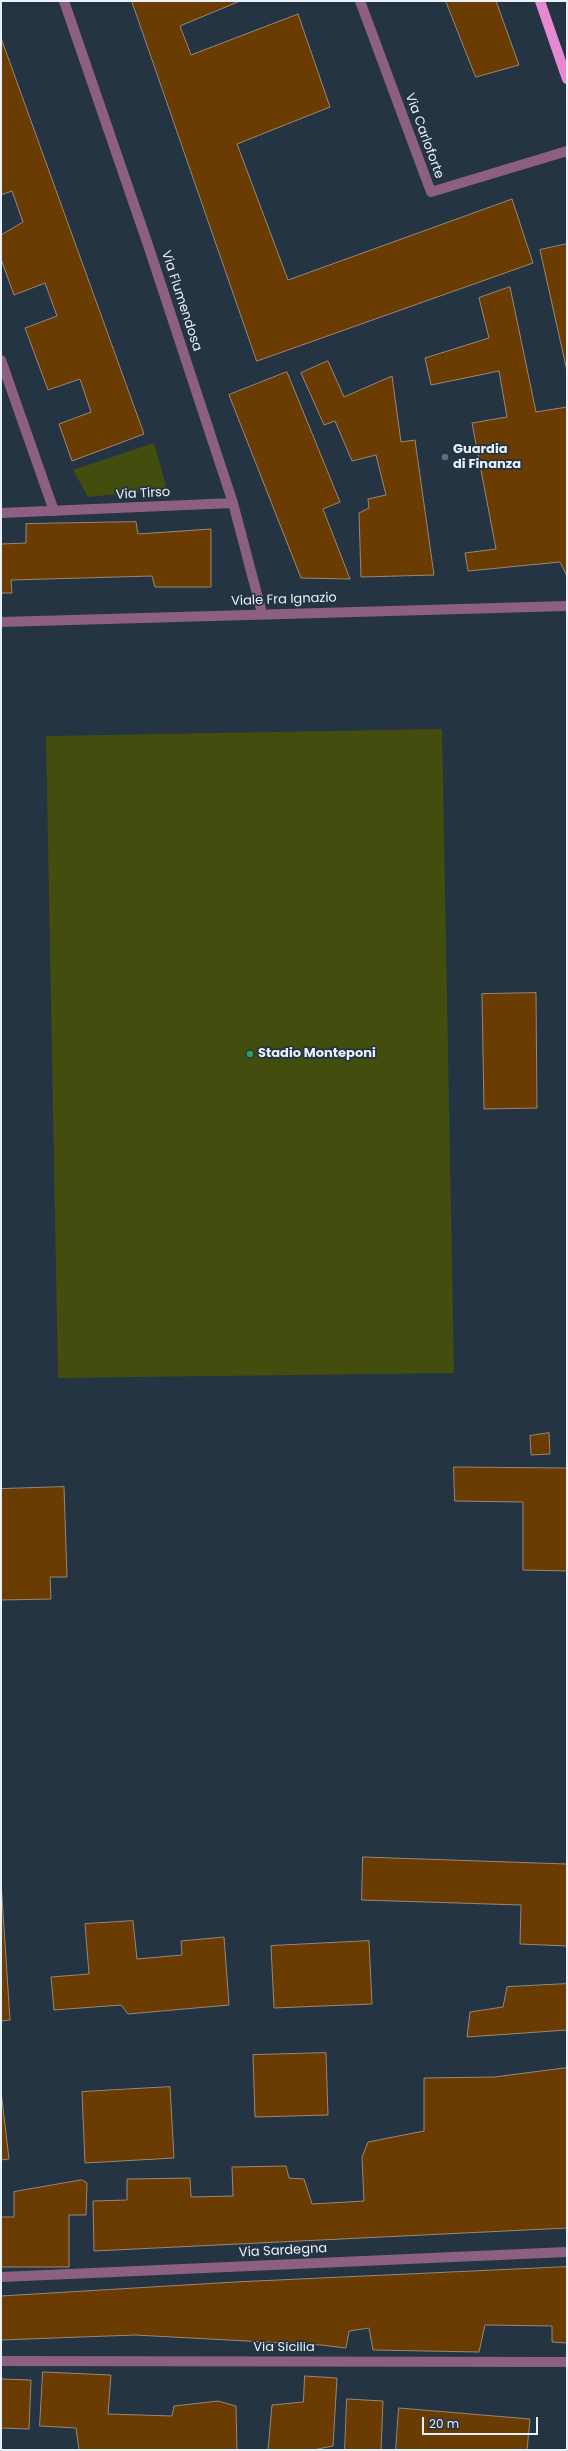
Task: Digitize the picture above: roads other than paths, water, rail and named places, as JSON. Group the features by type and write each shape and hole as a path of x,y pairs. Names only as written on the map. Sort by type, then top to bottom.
{"main road":[{"path":"540,1 567,79"}],"street":[{"name":"Via Flumendosa","path":"64,1 148,245 233,503 262,613"},
{"name":"Via Carloforte","path":"360,1 431,192 567,151"},
{"path":"1,360 54,511"},
{"name":"Via Tirso","path":"1,513 233,503"},
{"name":"Viale Fra Ignazio","path":"1,622 262,613 567,606"},
{"name":"Via Sardegna","path":"1,2277 567,2252"},
{"name":"Via Sicilia","path":"1,2361 567,2362"}],"place":[{"name":"Guardia di Finanza","path":"445,457"},
{"name":"Stadio Monteponi","path":"250,1054"}]}
